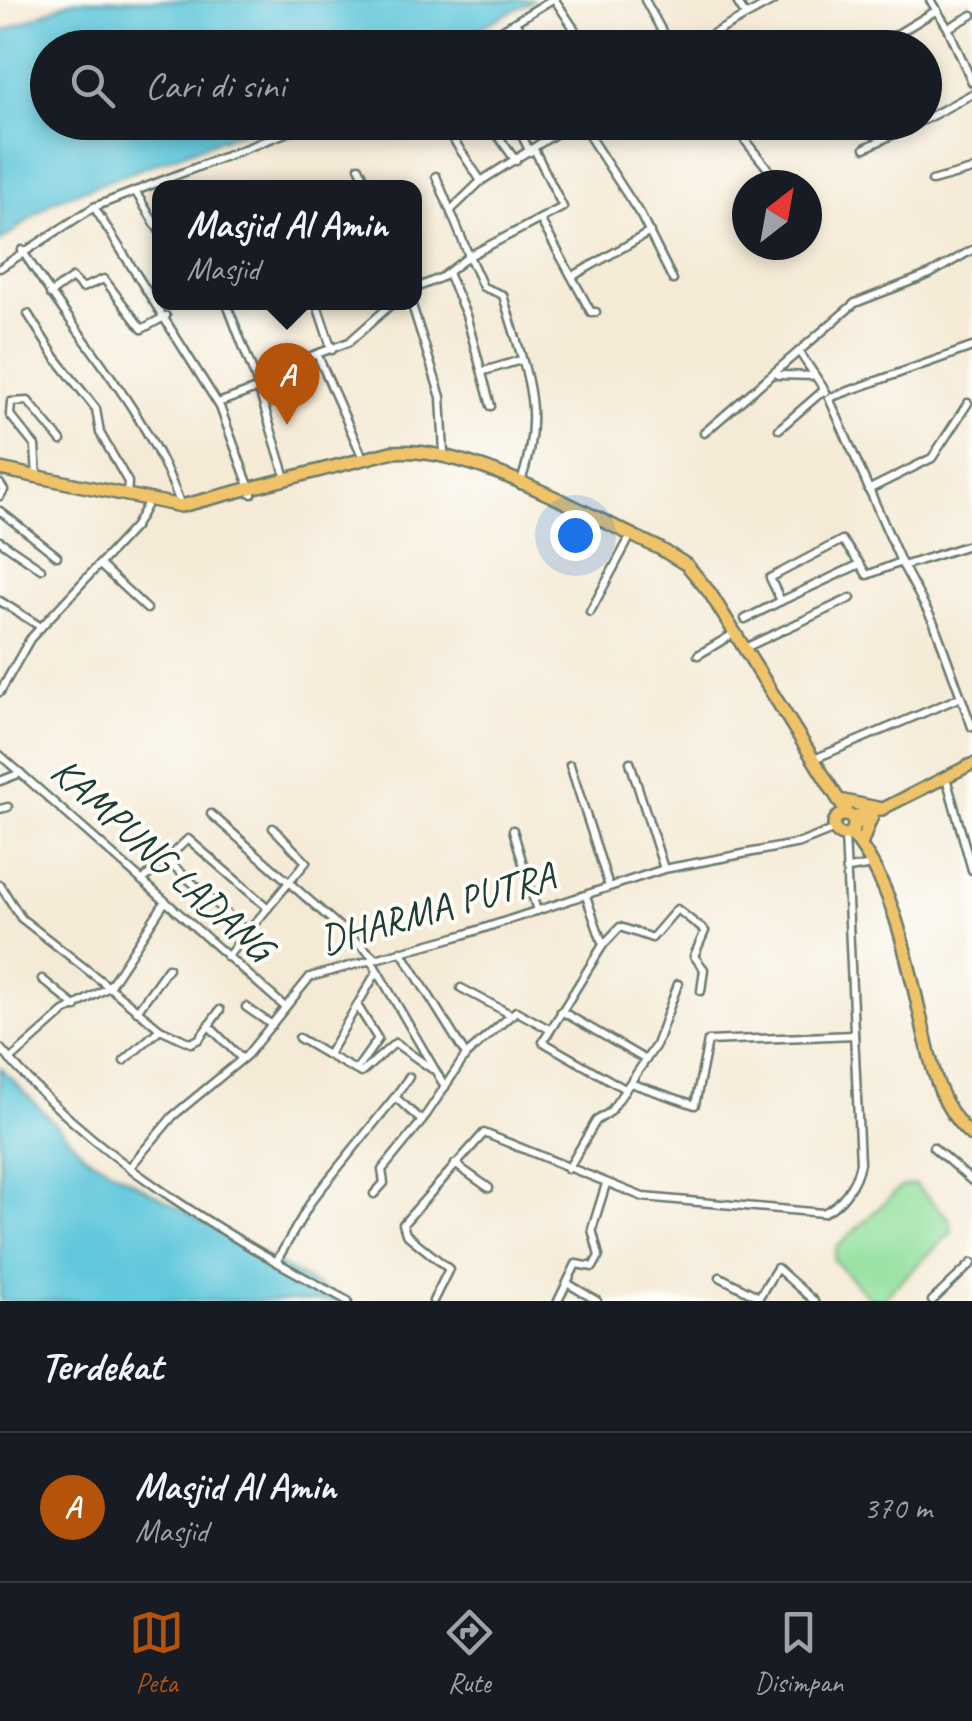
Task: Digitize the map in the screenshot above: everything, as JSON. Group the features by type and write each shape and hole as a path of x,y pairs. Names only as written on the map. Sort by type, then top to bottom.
{"highway":[{"path":"0,471 181,506 250,492 286,478 363,458 403,450 444,453 520,485 669,559 688,574 730,636 874,865 892,906 936,1080 952,1114 972,1136"},
{"path":"0,471 146,506 184,511 377,460 413,455 452,460 681,560 701,580 814,758 846,824"},
{"path":"835,798 858,807 882,809"},
{"path":"861,845 871,818"}],"main road":[{"path":"846,824 972,766"},
{"path":"846,824 871,818 972,766"}],"street":[{"path":"502,30 553,0 574,30"},
{"path":"645,0 661,30"},
{"path":"736,0 744,14"},
{"path":"717,30 775,0"},
{"path":"930,0 948,28 972,82"},
{"path":"909,30 937,10"},
{"path":"948,28 972,15"},
{"path":"515,22 520,30"},
{"path":"942,110 972,94"},
{"path":"166,180 268,140"},
{"path":"455,140 481,182"},
{"path":"501,140 516,161"},
{"path":"422,285 448,273 469,256 563,208 525,140"},
{"path":"450,210 481,182 549,140"},
{"path":"589,140 650,232 673,280"},
{"path":"745,140 769,170"},
{"path":"866,148 885,140"},
{"path":"360,167 366,180"},
{"path":"932,181 972,170"},
{"path":"177,176 179,180"},
{"path":"436,176 483,287 504,295 536,425 520,485"},
{"path":"0,268 22,250 94,207 152,185"},
{"path":"135,191 152,219"},
{"path":"94,207 152,295"},
{"path":"540,218 591,312 596,312"},
{"path":"573,276 650,232"},
{"path":"22,250 50,294 106,366 161,460 181,506"},
{"path":"704,433 856,303 930,274 972,250"},
{"path":"448,273 484,372 491,406"},
{"path":"50,294 72,278 82,288 104,279 142,329 166,316"},
{"path":"162,310 218,404 250,492"},
{"path":"229,310 256,377 286,478"},
{"path":"319,310 332,350"},
{"path":"256,377 332,350 358,336 386,310"},
{"path":"414,310 441,397 444,453"},
{"path":"28,314 54,357 96,409 100,433 128,482 127,497"},
{"path":"779,430 827,394 972,346"},
{"path":"800,353 827,394 902,564 930,615 972,727"},
{"path":"317,354 363,458"},
{"path":"484,372 521,360"},
{"path":"777,374 816,376"},
{"path":"218,404 259,388"},
{"path":"37,477 34,446 10,415 11,402 28,401 61,441"},
{"path":"868,490 932,458 968,403"},
{"path":"0,484 4,490 0,496"},
{"path":"0,692 41,627 135,526 146,506"},
{"path":"0,511 57,556"},
{"path":"0,541 40,569"},
{"path":"590,612 628,541"},
{"path":"781,601 772,576 837,542 845,542 867,574 972,544"},
{"path":"744,620 860,564"},
{"path":"100,565 147,610"},
{"path":"744,648 851,598"},
{"path":"0,601 41,627"},
{"path":"698,655 730,636"},
{"path":"1,666 12,669"},
{"path":"814,758 962,697"},
{"name":"KAMPUNG LADANG","path":"0,755 285,1007"},
{"path":"630,762 664,870"},
{"path":"570,765 609,886"},
{"path":"0,781 21,773"},
{"path":"948,780 972,870"},
{"path":"210,814 373,959 445,1086"},
{"path":"434,1301 449,1270 402,1227 484,1132 606,1184 652,1198 829,1211 853,1184 860,1164 846,824"},
{"name":"DHARMA PUTRA","path":"130,1167 174,1116 242,1059 310,978 664,870 800,843 846,824"},
{"path":"227,957 306,858 273,828"},
{"path":"513,830 537,911"},
{"path":"142,881 188,839 268,908"},
{"path":"167,860 247,932"},
{"path":"849,869 874,865"},
{"path":"0,886 21,918 160,1029 194,1044 220,1010"},
{"path":"586,896 603,945"},
{"path":"10,1060 76,1007 109,987 165,902"},
{"path":"702,990 704,969 694,956 705,931 677,908 652,938 620,927 603,945 549,1029 544,1044 628,1086 694,1105 708,1041 854,1034"},
{"path":"401,951 466,1055"},
{"path":"137,1011 168,968"},
{"path":"328,1056 377,972"},
{"path":"42,979 76,1007"},
{"path":"568,1169 594,1123 608,1114 666,1027 678,984"},
{"path":"461,988 512,1015"},
{"path":"356,1070 378,1039 357,1005"},
{"path":"246,1007 272,1025"},
{"path":"562,1011 646,1060"},
{"path":"374,1194 384,1183 382,1170 422,1122 466,1055 512,1015 522,1012 549,1029"},
{"path":"209,1026 242,1059"},
{"path":"124,1061 160,1029"},
{"path":"299,1038 362,1072 395,1043 437,1073"},
{"path":"0,1048 130,1167 276,1262 348,1301"},
{"path":"276,1262 312,1200 410,1078"},
{"path":"395,1097 422,1122"},
{"path":"934,1148 972,1182"},
{"path":"455,1164 489,1188"},
{"path":"558,1301 576,1264 592,1268 599,1256 592,1228 606,1184"},
{"path":"932,1301 972,1263"},
{"path":"720,1277 758,1297 776,1268 814,1301"},
{"path":"567,1283 597,1301"}],"green space":[{"path":"914,1184 950,1219 952,1232 883,1298 870,1299 834,1260 836,1248 901,1187"}],"water":[{"path":"73,0 534,0 475,30 30,30 30,140 219,140 53,201 0,242 0,33"},
{"path":"0,1067 85,1155 344,1301 0,1301"}],"place":[{"name":"Masjid Al Amin","path":"287,425"}]}
